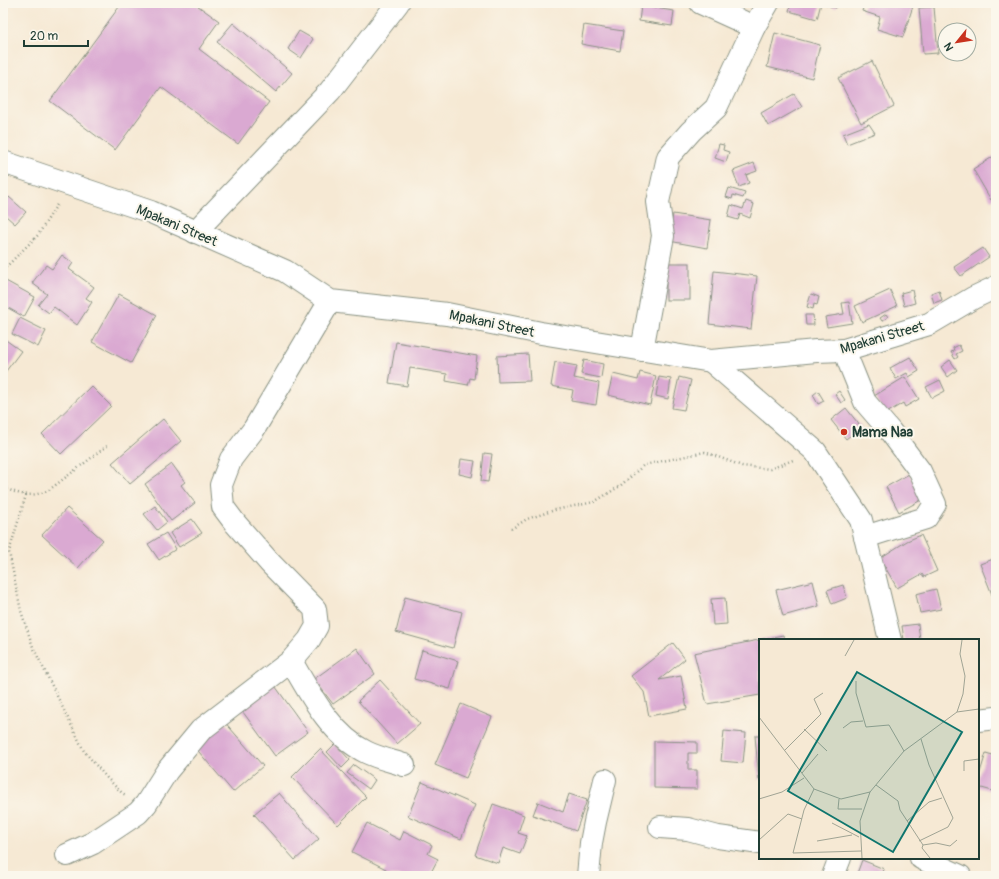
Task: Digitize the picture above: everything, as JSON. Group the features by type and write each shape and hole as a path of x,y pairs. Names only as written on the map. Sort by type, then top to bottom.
{"street":[{"path":"194,232 330,91 398,3"},
{"path":"701,3 754,27"},
{"path":"642,350 662,236 658,202 668,157 691,131 716,108 754,27 768,3"},
{"name":"Mpakani Street","path":"3,162 151,212 285,271 330,301 447,314 541,334 711,361 816,351 844,350 928,324 973,298 996,287"},
{"path":"67,855 100,838 138,813 146,804 167,771 201,730 291,661 309,640 317,626 315,609 270,563 227,513 223,507 221,485 231,459 254,429 330,301"},
{"path":"844,350 865,402 890,431 920,472 935,504 926,518 865,537"},
{"path":"711,361 815,451 861,520 890,639"},
{"path":"291,661 318,707 342,735 357,747 368,753 404,765"},
{"path":"979,720 996,718"},
{"path":"588,876 594,822 605,780"},
{"path":"660,826 688,829 718,837 759,843"},
{"path":"923,859 960,876"}],"path":[{"path":"3,270 38,234 70,184"},
{"path":"3,487 13,492 26,495 39,495 49,490 107,446"},
{"path":"511,529 527,519 555,510 594,502 620,486 644,465 704,452 742,466 770,469 815,451"},
{"path":"26,495 9,552 22,611 33,647 84,751 122,793 146,804"}],"building":[{"path":"122,3 194,3 219,21 199,49 269,102 238,144 161,87 115,150 50,101"},
{"path":"791,3 821,3 817,19 789,11"},
{"path":"821,3 838,3 836,8"},
{"path":"865,3 914,3 903,37 877,29 880,17 862,11"},
{"path":"641,6 674,11 672,26 639,21"},
{"path":"934,7 937,53 923,54 919,8"},
{"path":"233,23 292,73 276,92 217,42"},
{"path":"584,25 623,31 620,51 581,44"},
{"path":"299,31 313,39 301,58 288,49"},
{"path":"775,33 820,45 812,78 767,67"},
{"path":"872,61 894,106 861,123 838,78"},
{"path":"794,94 802,107 768,126 761,113"},
{"path":"869,124 875,133 847,144 843,134"},
{"path":"719,144 724,145 723,150 729,152 726,162 715,158"},
{"path":"996,155 996,197 991,200 973,169"},
{"path":"754,163 757,171 746,175 749,183 739,187 733,171"},
{"path":"729,188 745,193 743,198 733,195 732,199 726,197"},
{"path":"9,197 26,212 15,224 6,216 3,220 3,204"},
{"path":"746,201 754,204 750,218 740,214 738,220 728,217 731,205 743,209"},
{"path":"673,214 711,220 707,248 669,241"},
{"path":"983,248 989,257 961,276 954,267"},
{"path":"62,255 73,263 69,269 94,287 86,298 92,302 77,325 54,307 49,313 38,305 47,294 32,283 46,265 52,269"},
{"path":"666,263 690,263 690,300 666,300"},
{"path":"714,271 757,276 751,329 709,324"},
{"path":"4,280 35,297 24,317 3,305"},
{"path":"890,290 897,306 862,322 855,306"},
{"path":"912,290 915,303 904,306 901,293"},
{"path":"939,290 942,300 934,303 931,293"},
{"path":"119,294 157,315 131,363 92,342"},
{"path":"811,294 819,297 817,305 814,304 813,309 807,307"},
{"path":"849,302 852,323 827,327 825,317 844,314 842,303"},
{"path":"886,314 888,317 882,321 880,318"},
{"path":"805,315 813,315 814,325 806,325"},
{"path":"20,318 46,331 38,347 12,334"},
{"path":"3,338 21,351 3,375"},
{"path":"396,342 477,356 474,379 470,378 468,385 446,381 447,374 410,368 407,386 389,383"},
{"path":"959,345 962,351 956,354 958,357 955,359 951,352 954,351 953,348"},
{"path":"528,354 530,381 498,382 497,356"},
{"path":"910,357 919,371 909,377 907,373 896,379 890,368"},
{"path":"584,360 603,364 601,378 581,374"},
{"path":"950,360 957,370 948,377 941,367"},
{"path":"555,362 577,366 574,378 599,383 596,405 571,401 573,390 551,386"},
{"path":"640,372 656,376 650,405 608,395 613,374 638,380"},
{"path":"659,377 671,379 668,399 656,396"},
{"path":"679,377 691,380 684,410 672,408"},
{"path":"905,377 919,399 905,407 903,403 885,414 874,396"},
{"path":"940,380 945,391 932,398 926,387"},
{"path":"91,386 111,406 61,454 42,434"},
{"path":"818,391 824,401 818,404 813,395"},
{"path":"839,391 845,400 841,403 835,394"},
{"path":"846,408 861,427 846,439 831,420"},
{"path":"163,419 181,441 130,484 112,463"},
{"path":"484,453 492,454 488,482 481,481"},
{"path":"461,459 475,461 472,477 459,474"},
{"path":"172,464 185,482 181,485 195,503 171,521 145,484"},
{"path":"909,474 923,499 899,512 886,487"},
{"path":"155,506 167,522 157,530 144,514"},
{"path":"67,508 103,540 78,568 42,535"},
{"path":"192,519 202,533 179,547 170,533"},
{"path":"166,533 176,549 159,560 148,544"},
{"path":"921,535 937,571 924,577 922,574 897,588 880,558 907,541"},
{"path":"996,558 996,596 993,597 980,564"},
{"path":"813,581 819,606 783,616 776,590"},
{"path":"843,585 847,598 832,604 827,590"},
{"path":"936,589 941,609 920,613 916,594"},
{"path":"405,597 462,612 453,648 396,632"},
{"path":"725,598 727,624 713,625 711,599"},
{"path":"918,624 920,639 904,639 902,626"},
{"path":"783,635 784,639 763,639"},
{"path":"759,640 759,695 707,704 694,653"},
{"path":"673,643 685,659 659,680 681,676 687,709 649,716 644,692 631,676"},
{"path":"357,648 375,674 333,704 314,679"},
{"path":"422,650 458,661 450,689 414,679"},
{"path":"380,680 420,724 397,744 358,701"},
{"path":"273,683 308,732 275,756 240,708"},
{"path":"461,704 492,717 466,778 435,765"},
{"path":"223,720 263,766 233,792 193,745"},
{"path":"724,731 746,733 743,763 721,761"},
{"path":"755,736 759,736 759,780"},
{"path":"654,741 697,742 697,753 688,753 688,770 697,770 697,789 654,788"},
{"path":"335,744 350,760 342,768 327,752"},
{"path":"320,749 366,797 338,825 292,777"},
{"path":"986,753 996,756 996,792 979,787 979,776"},
{"path":"354,765 375,780 369,789 347,773"},
{"path":"422,782 475,805 461,839 408,816"},
{"path":"279,793 319,839 295,860 254,814"},
{"path":"569,794 587,800 576,831 533,815 538,802 563,812"},
{"path":"493,804 524,815 518,833 527,836 520,854 503,848 498,863 475,855"},
{"path":"367,823 400,840 404,831 432,845 428,854 438,859 429,876 382,876 386,869 352,852"},
{"path":"862,860 884,869 882,876 856,876"}],"place":[{"name":"Mama Naa","path":"844,432"}]}
